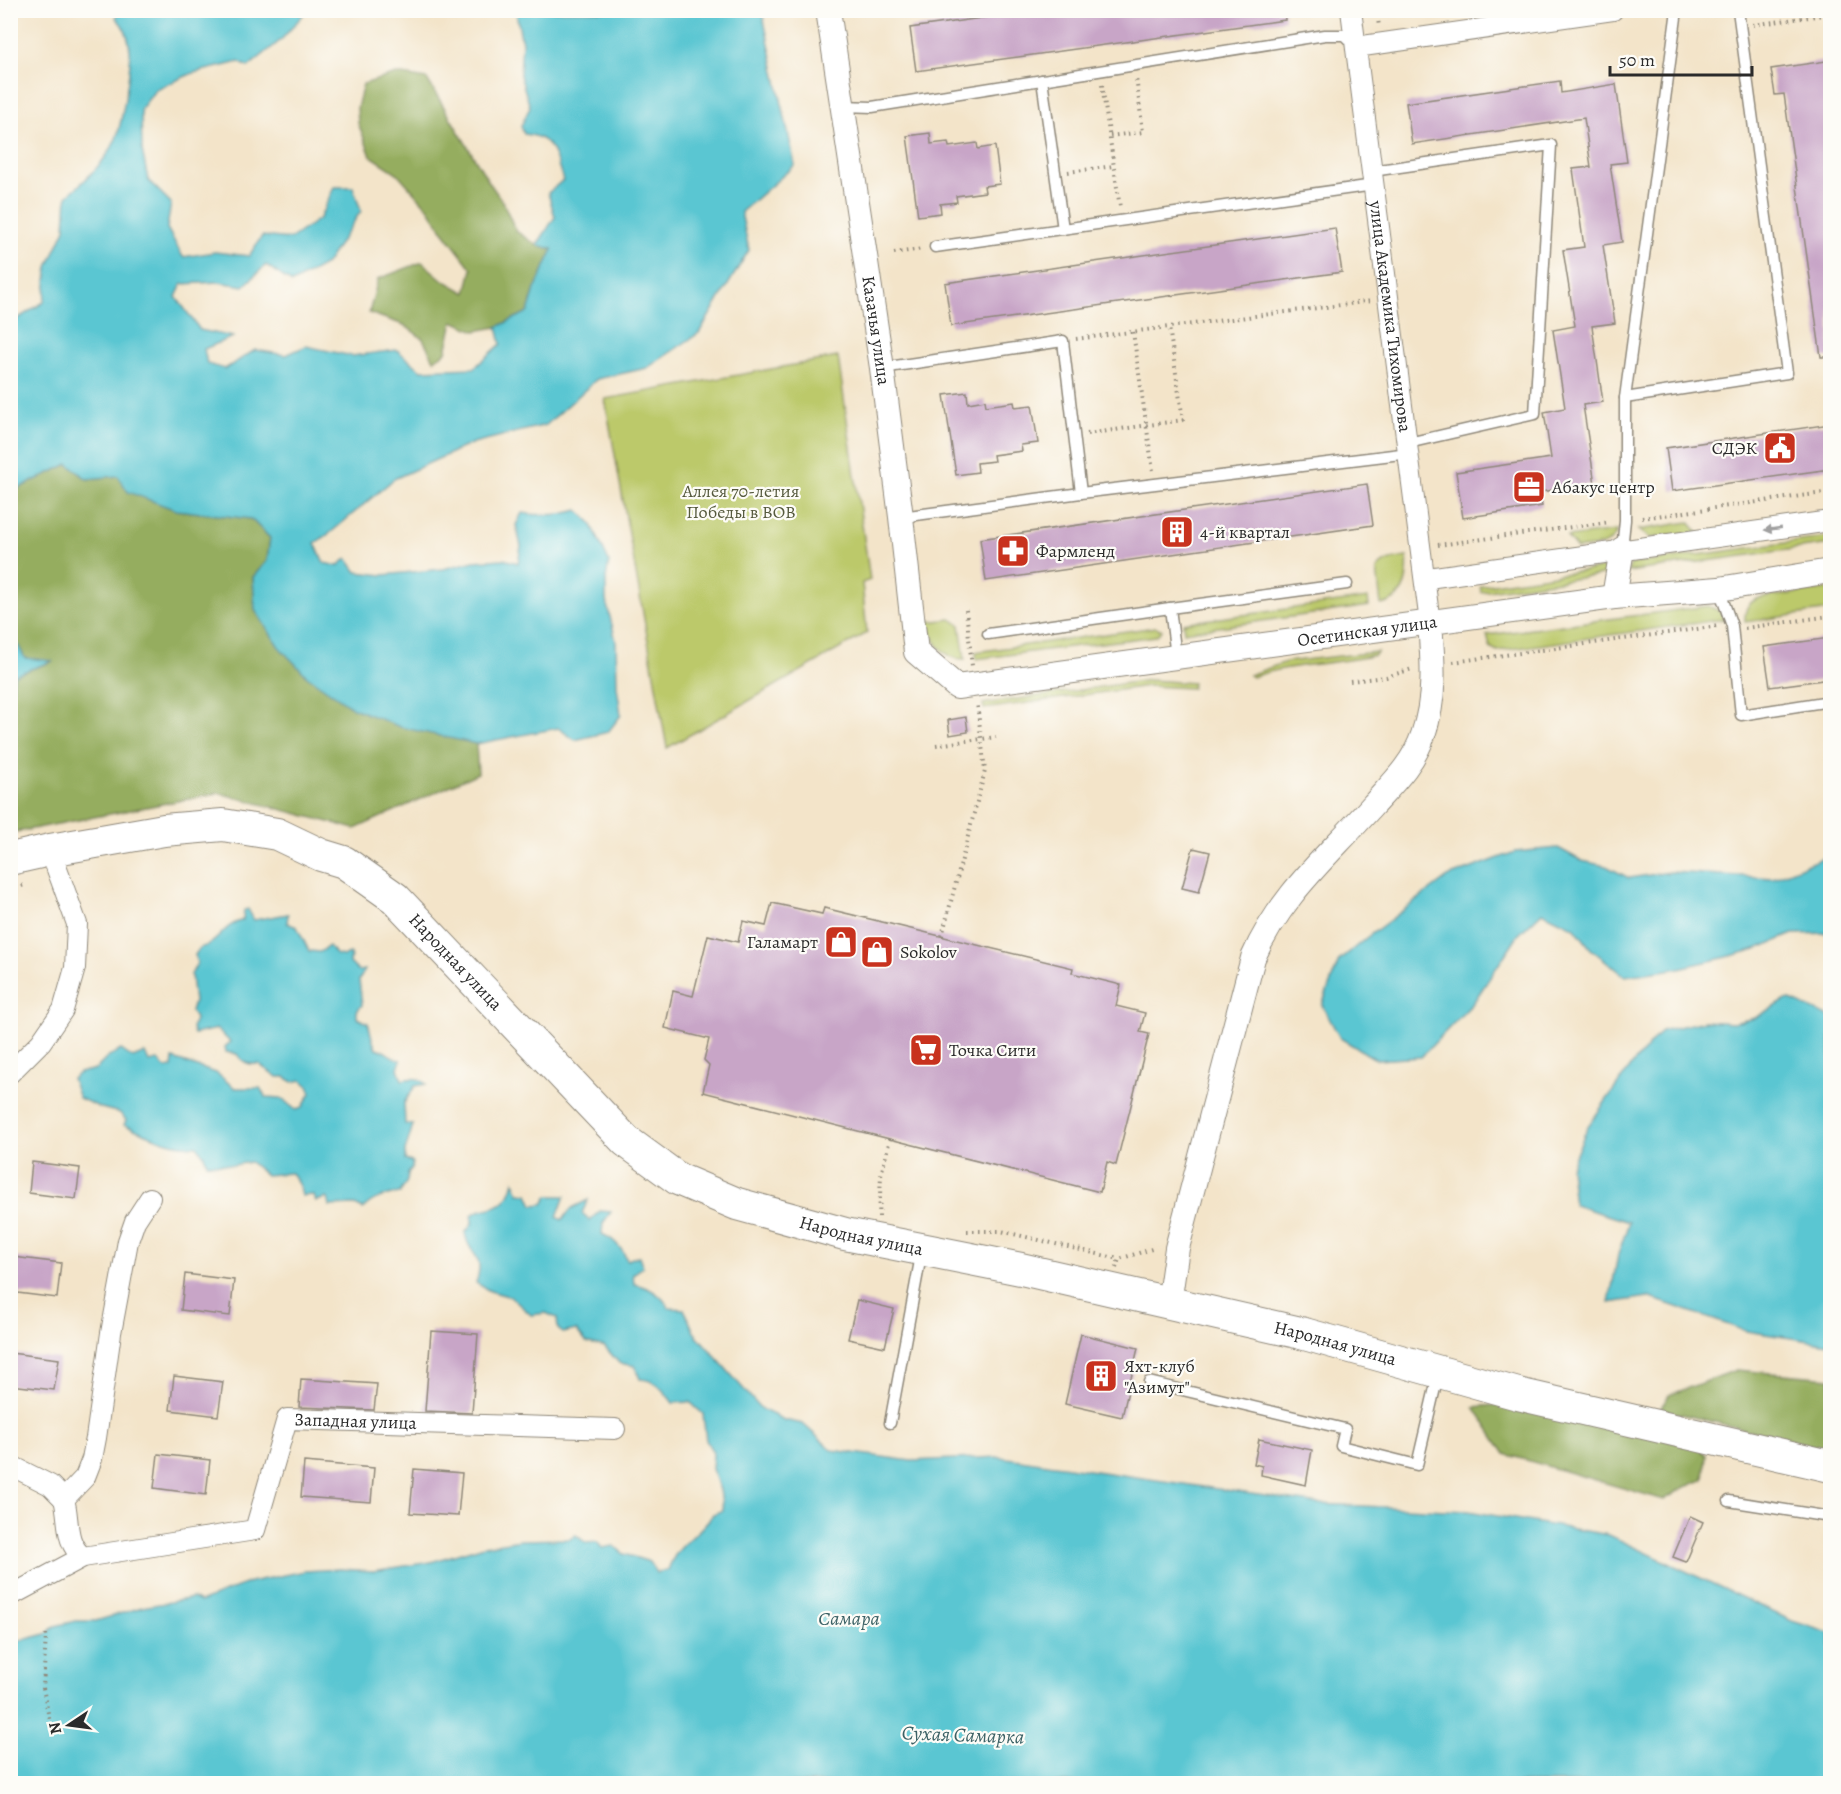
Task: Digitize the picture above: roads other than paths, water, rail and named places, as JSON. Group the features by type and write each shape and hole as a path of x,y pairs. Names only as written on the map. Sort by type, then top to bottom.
{"main road":[{"name":"Народная улица","path":"18,872 50,850 164,830 223,825 277,834 321,855 344,862 395,898 626,1141 678,1179 737,1204 845,1234 1022,1269 1301,1333 1518,1394 1830,1466"}],"street":[{"name":"Казачья улица","path":"828,10 882,368 916,652"},
{"name":"улица Академика Тихомирова","path":"1351,10 1430,622"},
{"path":"1356,46 1613,10"},
{"path":"1435,577 1830,521"},
{"path":"1614,597 1622,549"},
{"name":"Осетинская улица","path":"916,652 957,687 1614,597 1719,589 1830,571"},
{"path":"1168,1303 1177,1248 1253,958 1262,937 1279,909 1309,873 1399,776 1422,738 1432,698 1433,666 1430,622"},
{"path":"10,1073 41,1042 63,1010 75,968 77,924 50,850"},
{"path":"64,1499 85,1477 92,1459 128,1241 135,1221 150,1198"},
{"name":"Западная улица","path":"10,1596 83,1557 255,1530 287,1419 615,1429"},
{"path":"10,1465 50,1485 64,1499 70,1540 75,1551 83,1557"}],"lane":[{"path":"1622,549 1625,520 1625,398 1677,10"},
{"path":"1625,398 1787,373 1738,10"},
{"path":"843,106 872,107 1325,35 1344,35 1356,46"},
{"path":"1042,80 1063,229"},
{"path":"901,517 1408,448 1535,414 1551,145 1122,221 935,247"},
{"path":"882,368 1063,341 1081,493"},
{"path":"988,634 1347,584"},
{"path":"1719,589 1732,626 1741,715 1830,701"},
{"path":"1170,608 1176,657"},
{"path":"890,1423 922,1250"},
{"path":"1149,1382 1345,1429 1341,1446 1417,1465 1439,1372"},
{"path":"1729,1501 1830,1517"}],"water":[{"path":"120,11 303,11 303,15 281,40 248,67 239,62 193,73 156,89 141,109 142,150 148,180 171,203 167,228 183,257 215,252 249,256 262,236 290,239 320,218 334,187 353,187 361,211 326,264 292,283 266,265 244,286 218,282 182,284 176,297 200,330 233,337 204,349 207,364 225,369 255,350 286,355 306,346 352,356 397,350 421,370 474,368 501,344 497,327 528,312 535,289 553,249 537,245 555,217 548,193 563,180 558,163 547,143 524,134 521,126 530,107 520,75 522,43 516,12 513,11 762,11 795,165 741,212 749,250 699,333 647,368 597,379 546,425 473,443 394,479 329,534 315,543 324,563 338,566 347,558 357,572 383,575 443,569 474,561 503,559 518,563 521,546 516,525 522,513 550,515 578,510 591,523 609,562 606,601 616,641 617,686 621,715 608,732 575,740 558,728 476,744 400,727 353,708 307,676 279,647 255,610 253,577 267,561 270,538 251,519 176,510 128,492 118,476 87,479 68,464 11,492 11,323 44,302 48,267 65,229 67,196 101,163 115,141 126,96 130,57 126,32 116,18"},
{"path":"16,641 25,658 53,661 14,675 11,702 11,646"},
{"path":"11,702 15,740 11,743"},
{"path":"1558,848 1582,861 1606,866 1629,878 1670,872 1773,878 1830,855 1830,933 1793,934 1756,949 1727,957 1675,969 1625,976 1591,949 1575,928 1542,912 1518,935 1473,1003 1421,1057 1377,1060 1340,1038 1322,1005 1339,961 1448,877 1515,852"},
{"path":"248,909 254,920 288,914 287,923 297,927 309,951 320,952 329,946 335,954 343,956 351,954 350,963 358,971 365,970 359,980 362,1005 357,1011 357,1018 368,1023 376,1048 401,1060 398,1068 402,1080 415,1079 426,1084 415,1086 404,1103 405,1124 413,1125 405,1151 405,1160 412,1162 412,1168 400,1193 370,1202 363,1209 355,1205 329,1206 327,1198 316,1201 313,1195 302,1196 299,1184 291,1173 266,1175 250,1162 234,1165 207,1163 197,1146 176,1144 151,1136 124,1125 126,1120 120,1113 101,1108 79,1098 72,1079 79,1073 96,1069 107,1058 121,1050 133,1058 145,1053 149,1062 158,1060 165,1068 172,1067 173,1059 216,1073 235,1088 260,1088 266,1097 281,1098 296,1110 302,1108 311,1093 308,1086 301,1080 293,1082 285,1077 277,1077 259,1064 246,1063 237,1054 226,1052 225,1047 230,1042 217,1029 194,1034 192,1028 195,1019 191,1011 194,1002 191,975 197,963 195,955 200,948 212,942 230,926 243,920 244,910"},
{"path":"1788,999 1830,1017 1830,1344 1746,1331 1648,1297 1609,1303 1618,1255 1629,1222 1574,1205 1570,1168 1588,1126 1628,1070 1661,1031 1704,1021 1733,1023 1755,1018"},
{"name":"Самара","path":"514,1181 519,1193 528,1194 533,1205 543,1204 548,1196 565,1196 557,1217 562,1220 572,1208 588,1200 582,1213 590,1220 600,1211 611,1212 603,1223 602,1234 617,1244 627,1260 639,1256 643,1267 633,1274 634,1284 654,1292 669,1308 684,1309 694,1332 761,1409 784,1420 803,1424 832,1450 911,1461 1000,1457 1319,1504 1468,1511 1609,1535 1792,1621 1830,1633 1830,1783 11,1783 11,1643 46,1634 55,1626 76,1621 96,1621 142,1607 193,1598 200,1602 250,1582 305,1571 340,1569 373,1571 431,1562 484,1546 521,1540 570,1539 576,1535 586,1543 597,1542 602,1548 614,1546 624,1554 650,1562 656,1573 668,1570 682,1546 701,1529 713,1514 723,1510 720,1490 712,1469 713,1453 706,1440 703,1414 690,1402 673,1403 663,1390 651,1381 640,1379 635,1366 619,1363 605,1347 586,1342 576,1330 563,1333 558,1329 557,1318 546,1313 531,1315 511,1297 490,1291 476,1283 479,1273 478,1260 465,1233 472,1224 472,1215 502,1203 510,1193"}],"place":[{"name":"СДЭК","path":"1780,448"},
{"name":"Абакус центр","path":"1529,487"},
{"name":"4-й квартал","path":"1177,532"},
{"name":"Фармленд","path":"1013,551"},
{"name":"Галамарт","path":"841,942"},
{"name":"Sokolov","path":"877,952"},
{"name":"Точка Сити","path":"926,1050"},
{"name":"Яхт-клуб \"Азимут\"","path":"1101,1376"}],"park label":[{"name":"Аллея 70-летия Победы в ВОВ","path":"741,501"}],"water label":[{"name":"Сухая Самарка","path":"963,1735"}]}
